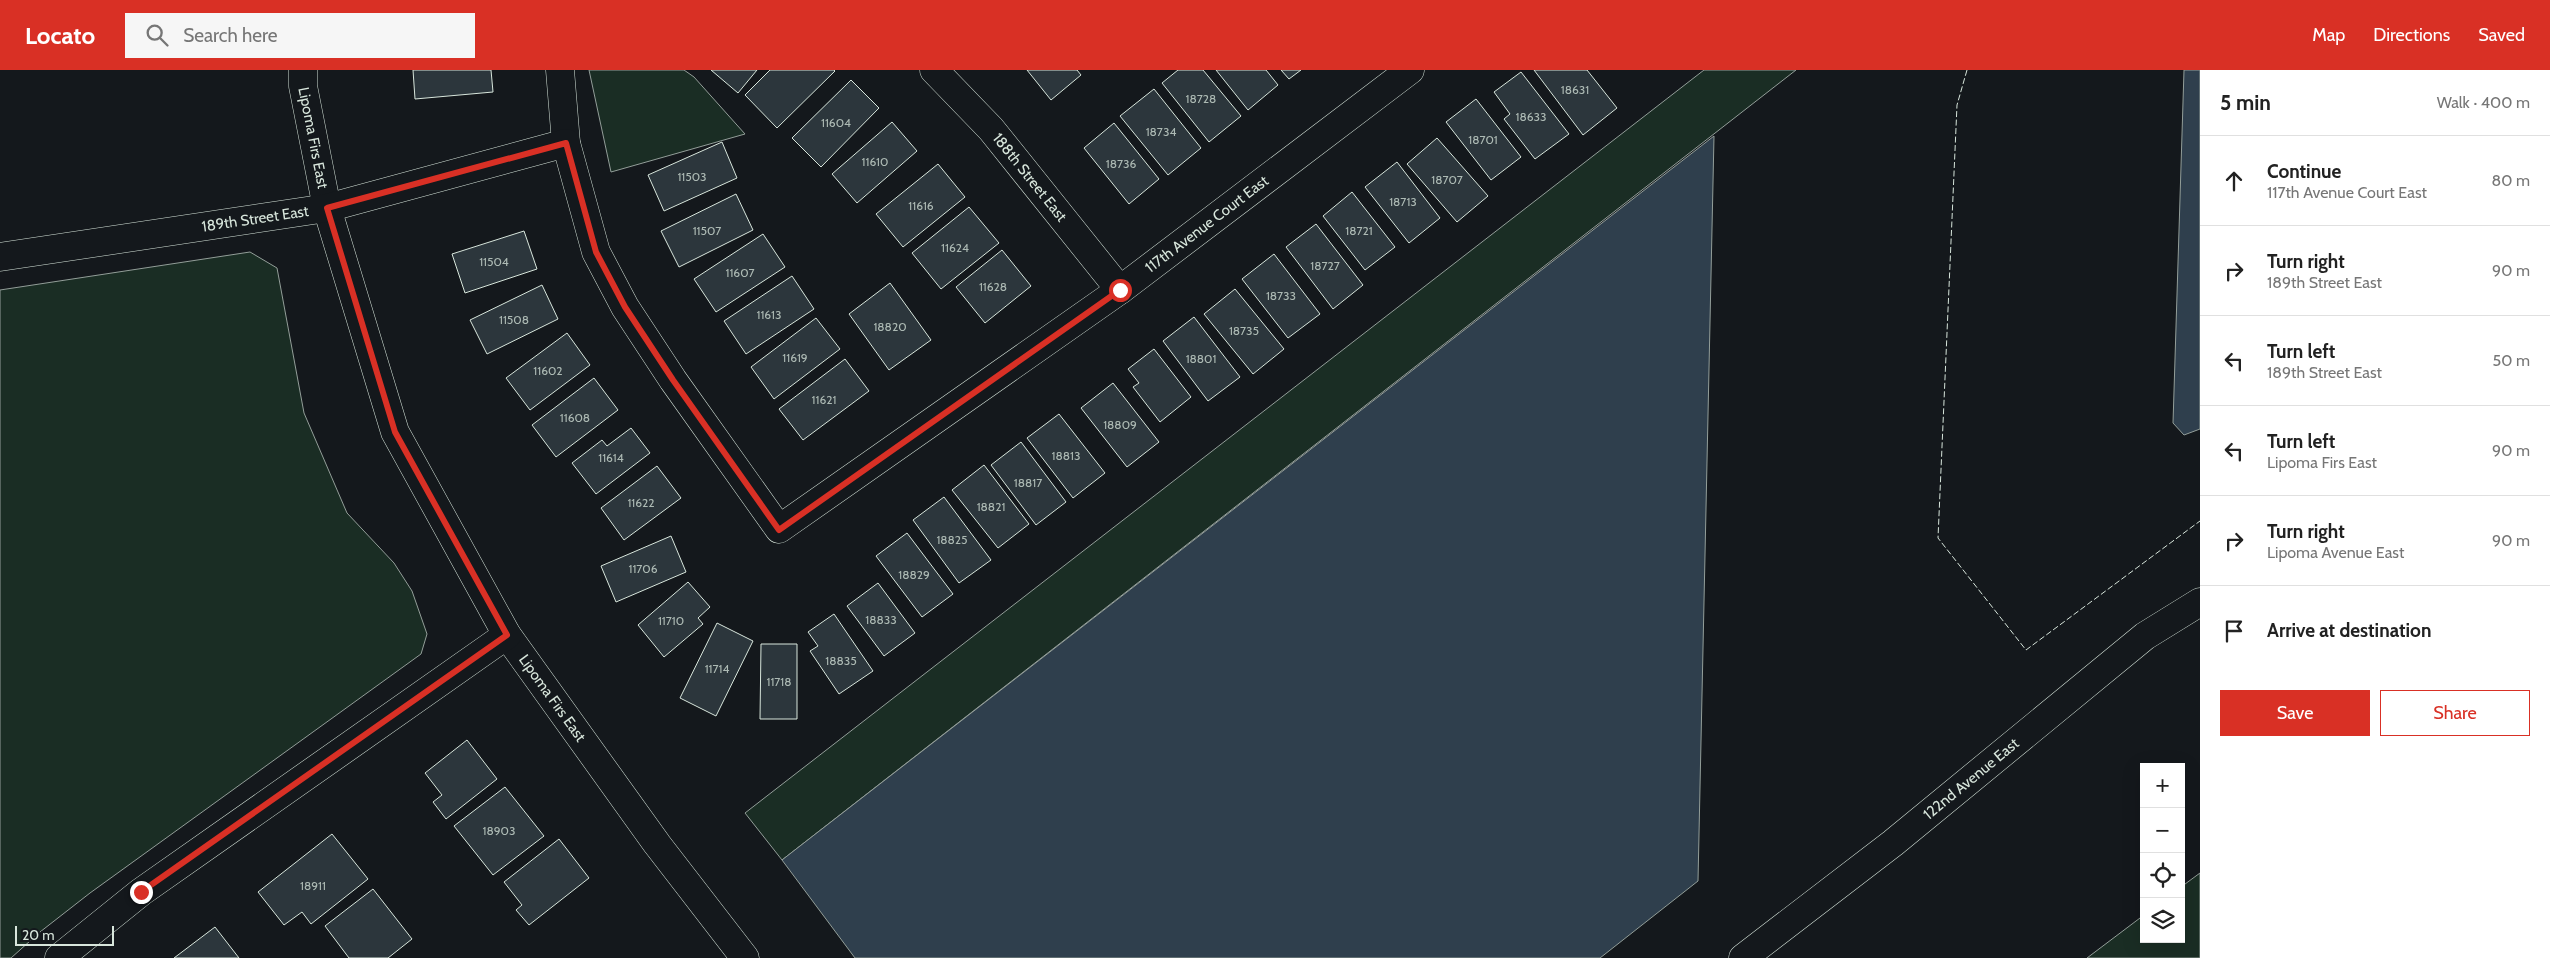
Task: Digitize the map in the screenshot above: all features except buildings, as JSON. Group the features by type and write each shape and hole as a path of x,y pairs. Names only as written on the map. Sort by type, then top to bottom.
{"street":[{"name":"Lipoma Firs East","path":"303,70 303,86 327,208 395,432 507,635 657,844 745,958"},
{"path":"560,70 566,143"},
{"name":"188th Street East","path":"934,70 991,128 1120,290"},
{"name":"117th Avenue Court East","path":"566,143 596,252 625,307 673,380 779,530 1120,290 1410,70"},
{"name":"189th Street East","path":"0,257 327,208 566,143"},
{"name":"122nd Avenue East","path":"1743,958 1893,844 2145,636 2200,602"},
{"path":"60,958 141,892 507,635"}],"green space":[{"path":"589,70 684,70 694,77 745,134 611,172"},
{"path":"1704,70 1796,70 782,860 745,813"},
{"path":"250,252 277,268 304,413 347,513 394,563 412,591 427,634 421,654 90,893 40,932 11,958 0,958 0,290"},
{"path":"2200,873 2200,958 2087,958 2140,918 2140,943 2185,943 2185,884"}],"water":[{"path":"2184,70 2200,70 2200,429 2184,435 2173,423"},
{"path":"1714,136 1698,881 1600,958 855,958 782,860"}],"fence":[{"path":"1967,70 1957,105 1938,538 2026,650 2200,521"}],"route":[{"path":"141,892 507,635 395,432 327,208 566,143 596,252 625,307 673,380 779,530 1120,290"}]}
